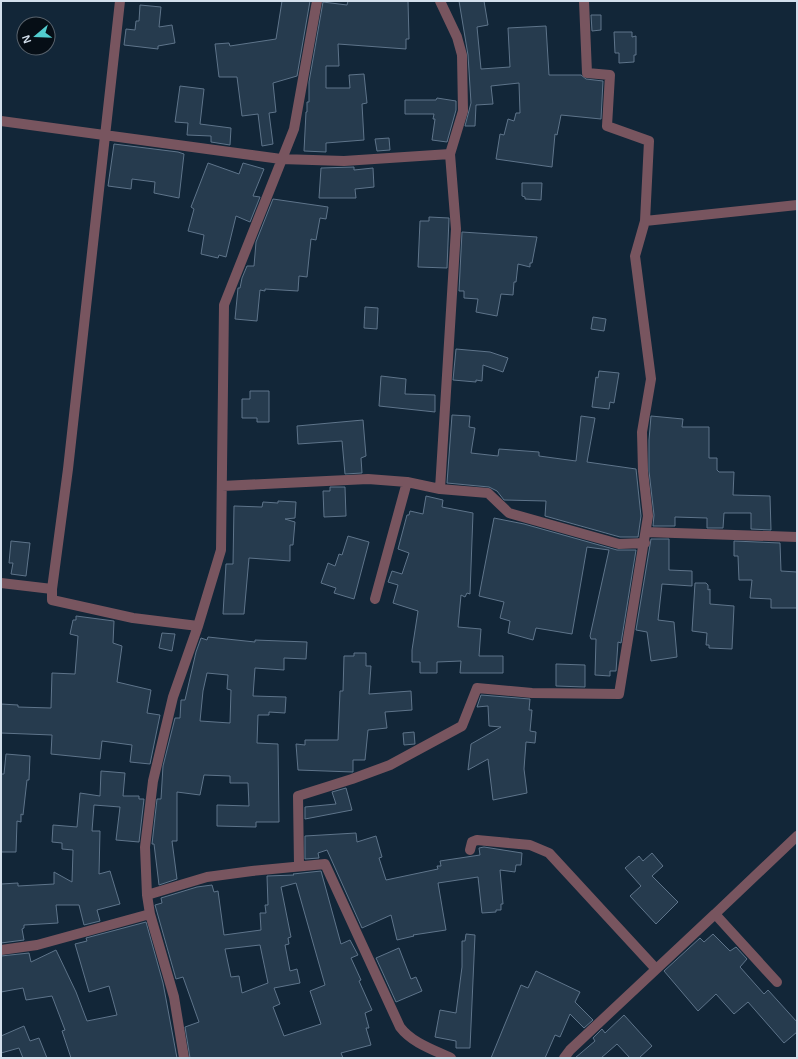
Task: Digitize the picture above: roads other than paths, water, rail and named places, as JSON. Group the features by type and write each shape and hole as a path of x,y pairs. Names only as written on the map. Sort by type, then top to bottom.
{"street":[{"path":"120,1 68,469 52,589 52,600 133,618 198,626"},
{"path":"184,1058 172,988 150,914 147,895 145,847 152,781 173,697 198,626 221,550 224,305 294,129 317,1"},
{"path":"440,1 457,38 462,55 463,111 450,154 456,229 440,489"},
{"path":"299,866 298,796 390,765 462,726 477,688 532,693 619,694 648,516 643,470 642,432 651,379 635,256 645,222 649,141 607,126 610,75 587,73 584,1"},
{"path":"1,121 281,159 344,162 450,154"},
{"path":"645,222 797,205"},
{"path":"222,486 368,479 407,482 440,489 488,493 509,513 619,544 644,543"},
{"path":"375,599 407,482"},
{"path":"646,532 797,537"},
{"path":"1,583 52,589"},
{"path":"564,1058 797,836"},
{"path":"470,850 472,842 477,840 530,845 549,853 656,969"},
{"path":"147,895 207,877 325,864 405,1035 451,1058"},
{"path":"1,950 37,945 150,914"},
{"path":"715,914 777,982"}]}
